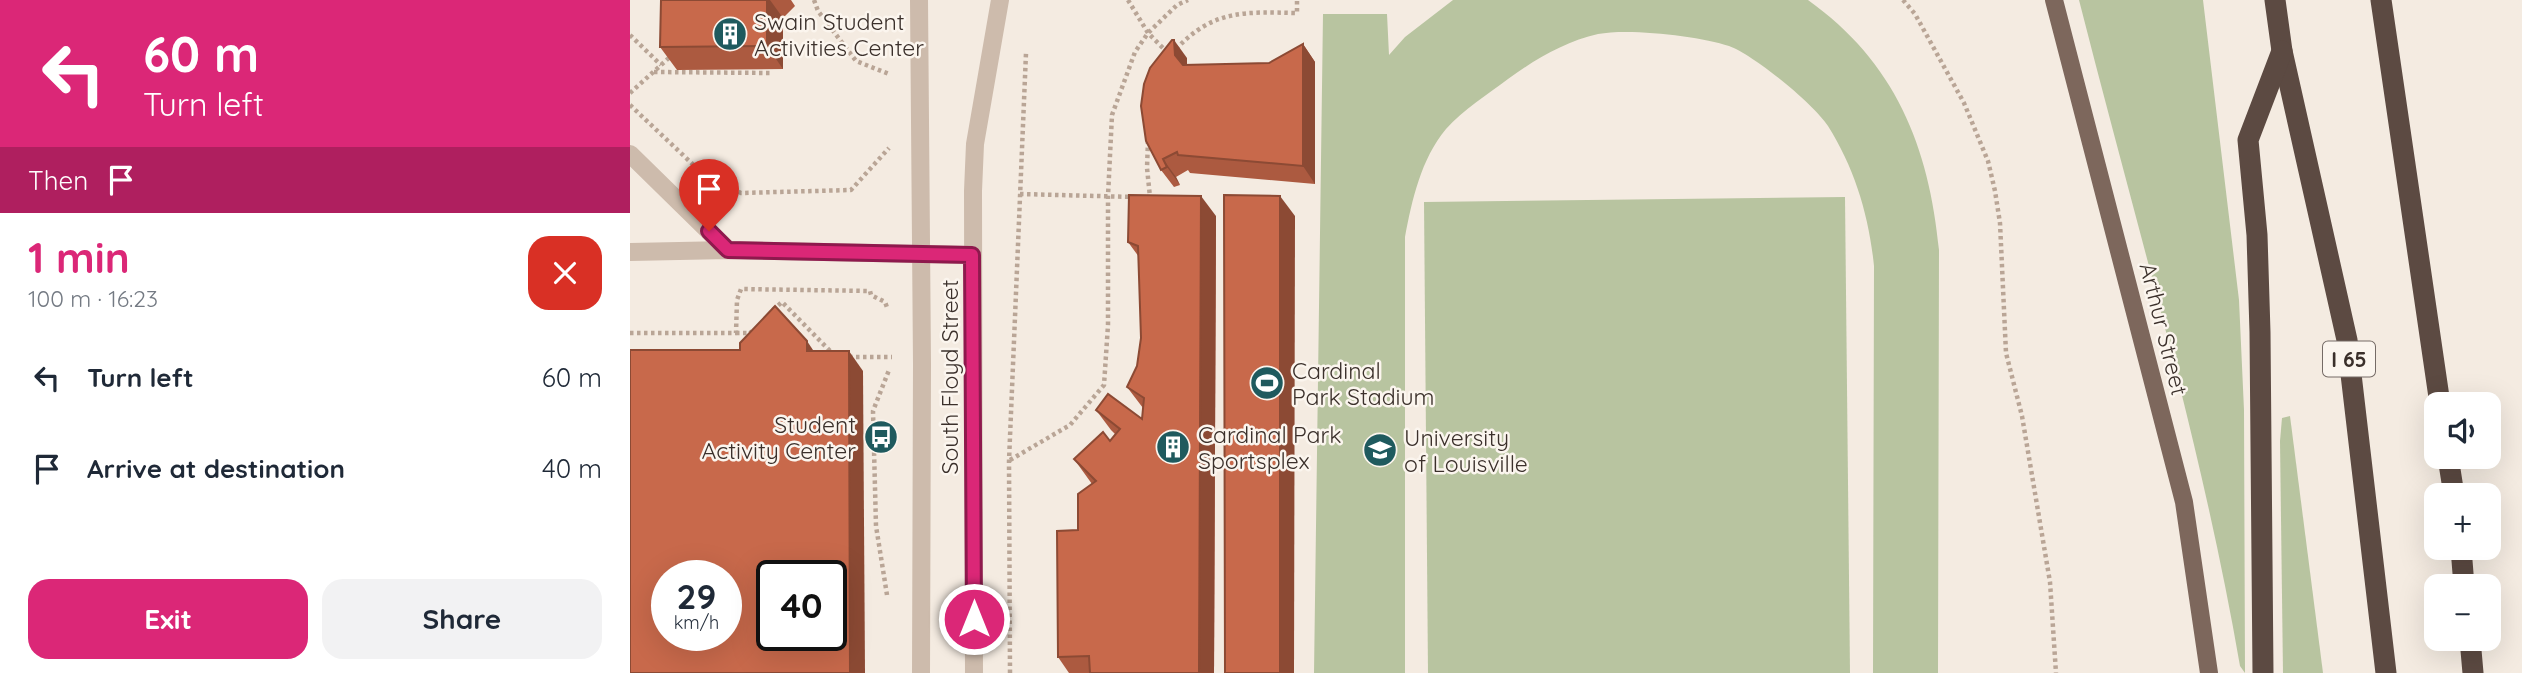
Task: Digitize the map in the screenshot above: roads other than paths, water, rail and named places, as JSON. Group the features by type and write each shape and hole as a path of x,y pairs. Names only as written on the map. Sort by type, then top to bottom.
{"highway":[{"name":"I 65","path":"2275,0 2282,51 2347,340 2386,673"},
{"path":"2381,0 2438,392"},
{"path":"2263,673 2260,318 2257,235 2248,140 2282,51"},
{"path":"2471,651 2473,673"}],"main road":[{"name":"Arthur Street","path":"2054,0 2183,502 2208,673"}],"street":[{"name":"South Floyd Street","path":"919,0 921,673"},
{"name":"South Floyd Street","path":"974,673 972,255 975,144 1000,0"},
{"path":"630,153 728,250"},
{"path":"630,252 728,250 972,255"}],"place":[{"name":"Swain Student Activities Center","path":"730,34"},
{"name":"Cardinal Park Stadium","path":"1267,383"},
{"name":"Student Activity Center","path":"881,437"},
{"name":"Cardinal Park Sportsplex","path":"1173,447"},
{"name":"University of Louisville","path":"1380,450"}]}
